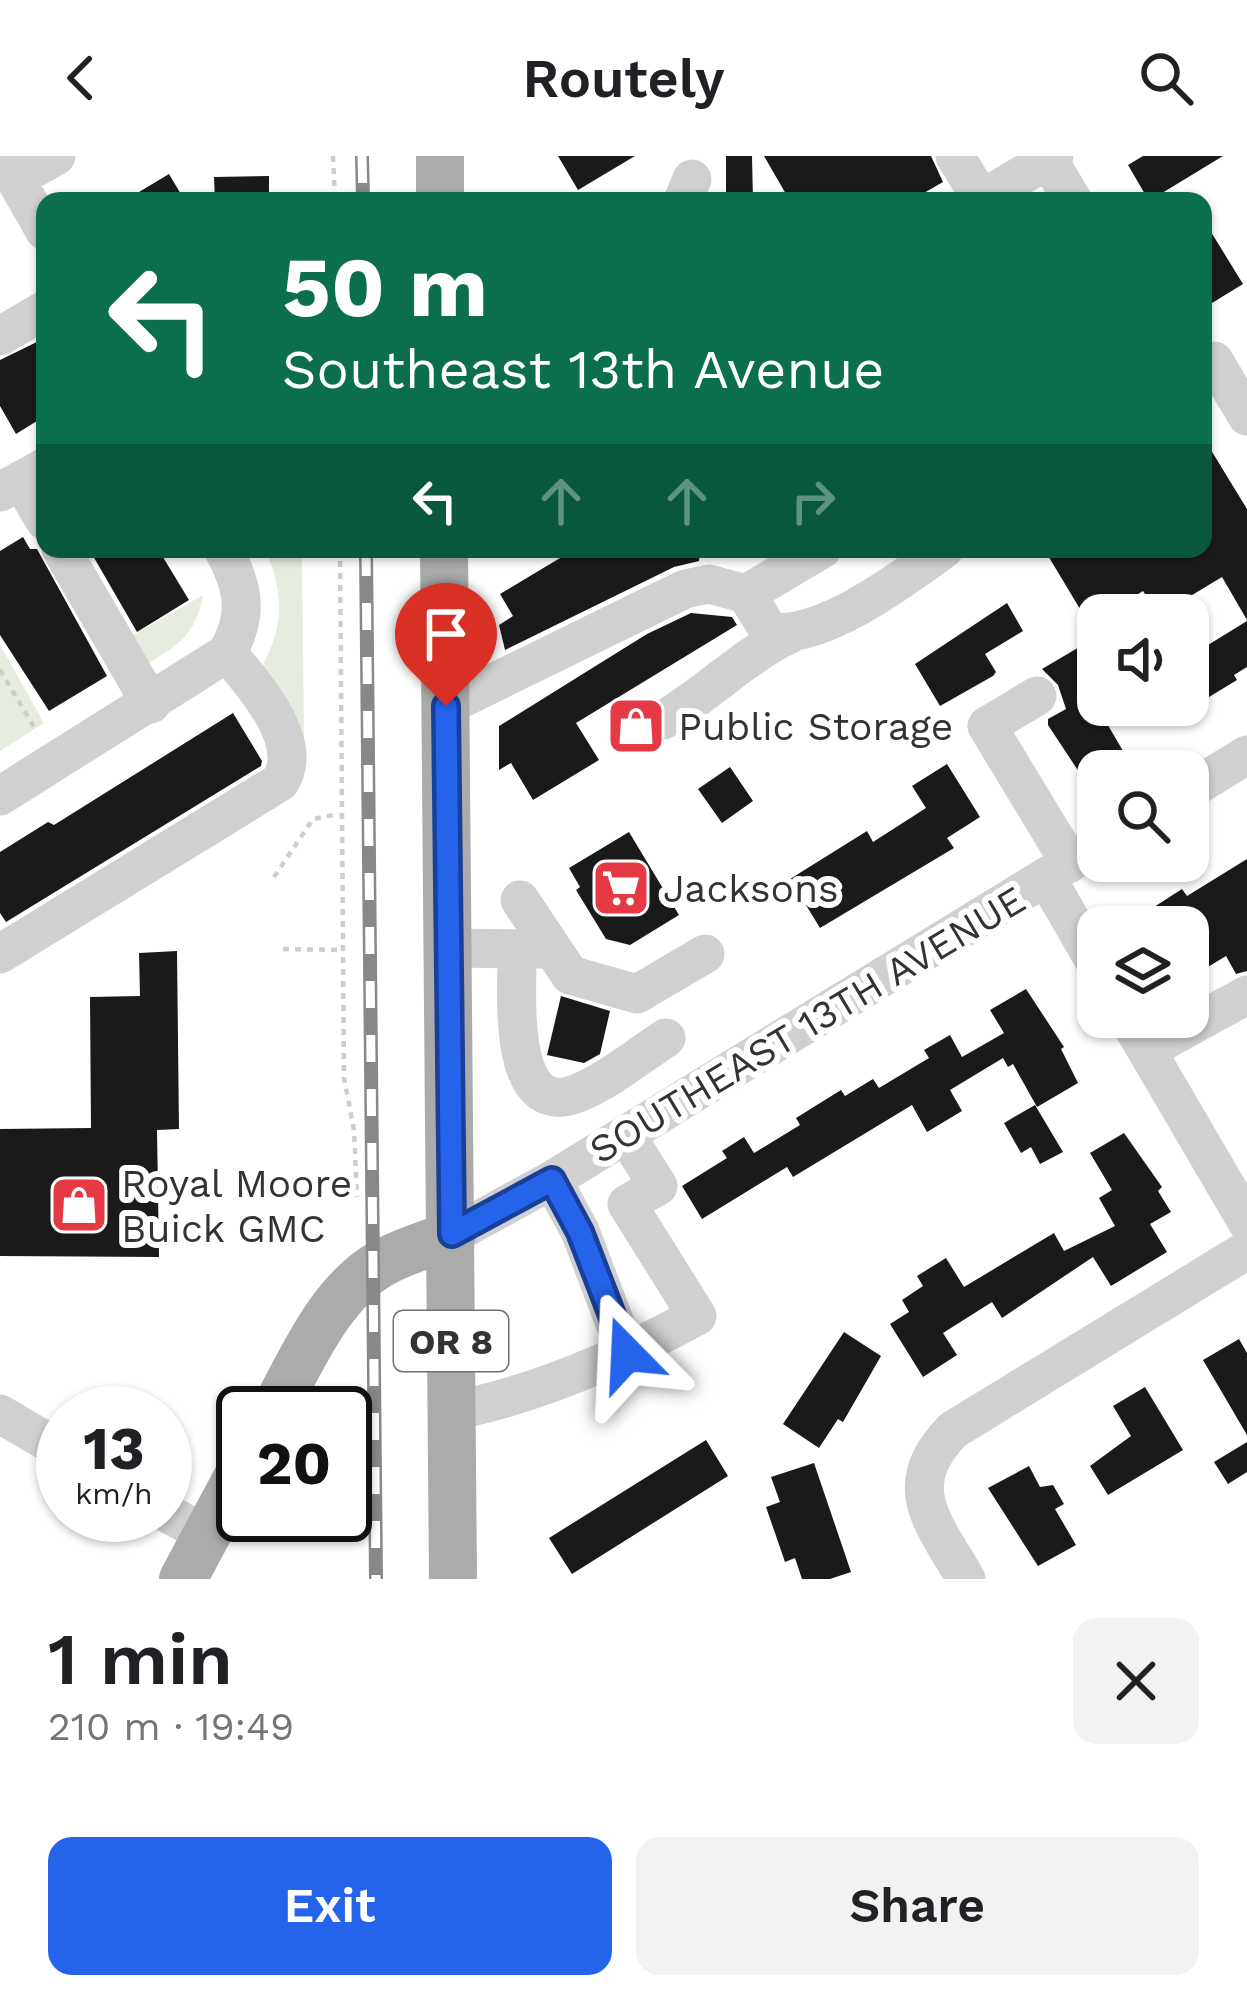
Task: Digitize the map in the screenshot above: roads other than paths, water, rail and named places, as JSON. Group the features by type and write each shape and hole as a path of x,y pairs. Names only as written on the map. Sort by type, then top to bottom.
{"main road":[{"path":"440,156 440,192"},
{"name":"OR 8","path":"444,558 453,1579"},
{"path":"288,1386 317,1333 362,1280 382,1263 452,1234"},
{"path":"192,1516 216,1493"},
{"path":"183,1579 184,1542"}],"street":[{"path":"36,215 9,167 56,156"},
{"path":"956,156 976,192"},
{"path":"994,192 1051,158 1068,192"},
{"path":"0,336 36,315"},
{"path":"1221,357 1247,416"},
{"path":"66,558 151,704"},
{"path":"0,954 280,782 289,763 286,742 247,676 234,638 244,598 228,558"},
{"path":"446,706 685,589 788,558"},
{"path":"663,720 728,678 750,654 854,607 930,558"},
{"path":"723,576 770,632 788,634"},
{"path":"0,796 151,704 234,638"},
{"path":"1037,696 987,726 1071,862 1082,906"},
{"path":"1209,777 1247,754"},
{"name":"SOUTHEAST 13TH AVENUE","path":"452,1234 552,1180 1071,862"},
{"path":"520,900 535,949 522,1067 539,1090 567,1096 580,1092 666,1038"},
{"path":"446,948 535,949 570,975 637,994 699,1090"},
{"path":"637,994 706,954"},
{"path":"1209,1008 1247,995"},
{"path":"1139,1038 1247,1222"},
{"path":"580,1232 658,1186 626,1135"},
{"path":"552,1180 580,1232 627,1354"},
{"path":"451,1411 498,1402 627,1354 697,1316 627,1204"},
{"path":"966,1579 932,1521 922,1482 928,1455 953,1430 1247,1250"},
{"path":"0,1414 36,1435"}],"railway":[{"path":"362,156 363,192"},
{"path":"366,558 376,1579"}],"place":[{"name":"Public Storage","path":"636,726"},
{"name":"Jacksons","path":"621,888"},
{"name":"Royal Moore Buick GMC","path":"79,1205"}]}
